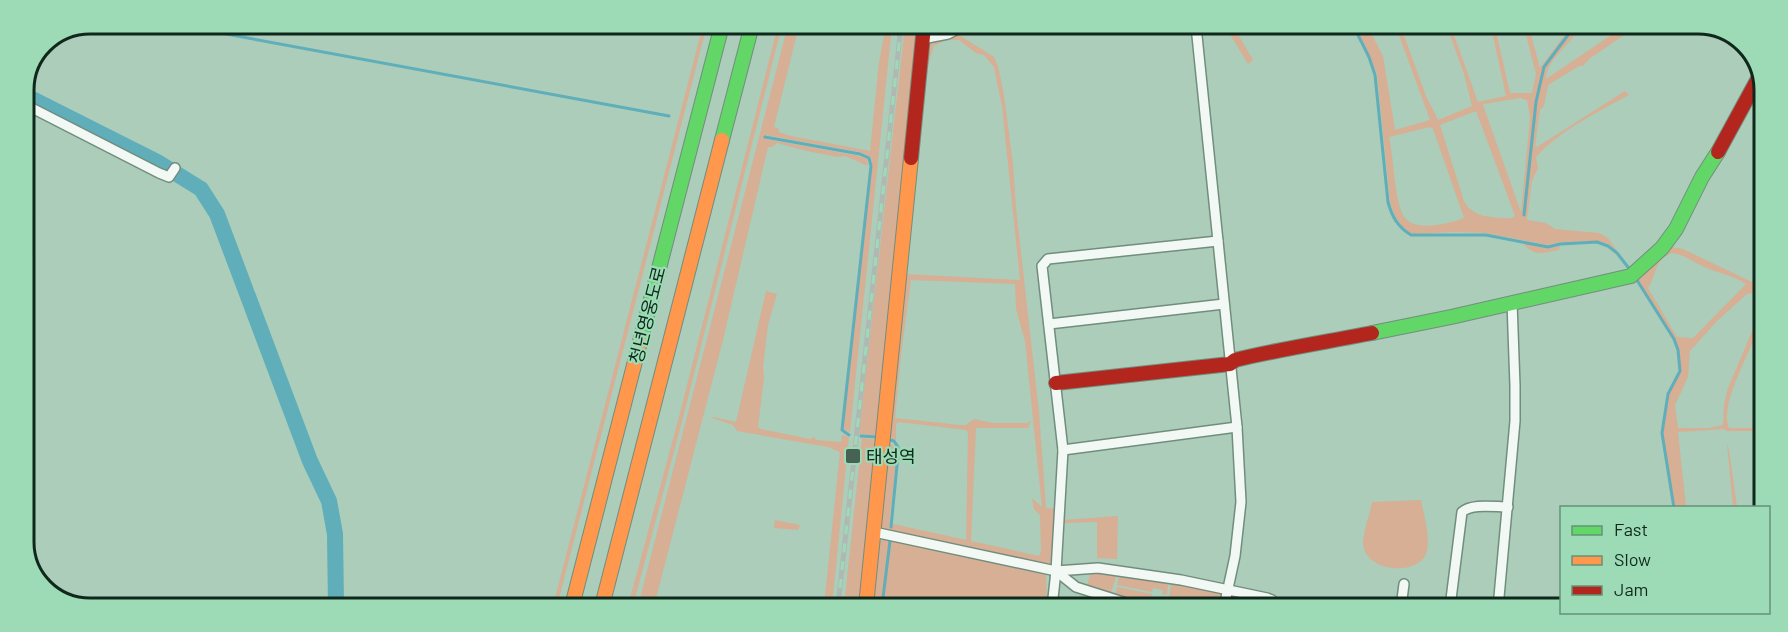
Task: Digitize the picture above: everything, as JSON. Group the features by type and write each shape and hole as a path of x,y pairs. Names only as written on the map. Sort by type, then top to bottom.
{"main road":[{"name":"청년영웅도로","path":"574,597 720,34"},
{"name":"청년영웅도로","path":"604,597 750,34"},
{"path":"867,597 923,34"},
{"path":"1056,383 1230,364 1235,360 1287,347 1320,343 1451,317 1633,274 1662,249 1676,229 1702,177 1733,127 1753,88"}],"street":[{"path":"1197,34 1237,427 1240,502 1238,535 1226,597"},
{"path":"34,109 159,173 169,177 173,171"},
{"path":"1053,597 1063,450 1042,266 1048,259 1218,241"},
{"path":"1499,597 1515,409 1512,302"},
{"path":"1049,324 1224,304"},
{"path":"1063,450 1237,427"},
{"path":"1451,597 1462,512 1474,507 1508,507"},
{"path":"874,532 1056,572 1098,568 1181,580 1260,597"},
{"path":"1056,572 1077,587 1108,597"},
{"path":"1402,597 1404,584"}],"shaded area":[{"path":"701,34 705,34 559,597 555,597"},
{"path":"776,34 780,34 684,414 635,597 630,597 680,413"},
{"path":"786,34 797,34 774,127 778,128 779,132 791,136 870,151 879,62 884,34 891,34 850,432 843,429 872,166 871,157 860,152 766,135 765,139 859,156 867,159 868,166 845,156 838,157 777,143 773,147 768,147 723,340 656,597 640,597"},
{"path":"904,34 920,34 878,436 859,434"},
{"path":"1230,34 1238,34 1253,60 1248,64"},
{"path":"1359,34 1372,34 1383,56 1395,130 1430,120 1399,34 1404,34 1426,96 1438,120 1472,106 1464,74 1450,34 1454,34 1478,102 1506,96 1493,34 1497,34 1510,93 1532,93 1536,74 1526,34 1531,34 1540,68 1565,34 1568,34 1543,67 1535,102 1524,217 1537,102 1545,68 1569,34 1576,34 1550,65 1546,79 1613,34 1626,34 1589,59 1583,66 1579,66 1548,85 1544,106 1540,110 1535,146 1537,147 1625,91 1629,95 1567,131 1536,157 1538,168 1532,181 1527,220 1546,223 1555,229 1599,233 1608,238 1618,252 1609,244 1597,241 1560,242 1548,245 1486,233 1412,234 1407,231 1393,212 1390,202 1377,74","holes":["1520,98 1527,100 1530,118 1521,212 1483,105","1476,111 1515,216 1512,218 1478,214 1472,211 1464,201 1440,125","1430,127 1433,129 1464,218 1423,226 1408,221 1403,215 1398,198 1389,137"]},
{"path":"959,35 994,57 998,66 1013,165 1039,412 1046,508 1057,509 1053,520 1053,557 1049,565 885,530 881,526 887,441 896,448 897,455 889,526 891,528 893,524 966,540 968,433 966,430 899,422 896,424 896,440 888,437 905,274 1020,280 1002,106 994,67 984,55 976,53 959,40 946,40 934,46 925,75 930,45 933,42","holes":["911,280 1015,284 1016,309 1025,341 1042,507 1032,498 1034,509 1040,515 1041,551 1039,556 971,541 976,428 1028,428 1031,421 992,423 974,419 966,425 960,425 895,418"]},
{"path":"1523,243 1548,249 1560,246 1559,250 1539,253"},
{"path":"1666,246 1683,249 1753,282 1753,294 1747,294 1717,321 1690,351 1688,377 1675,405 1678,428 1709,428 1723,425 1728,388 1754,328 1754,339 1734,385 1727,416 1729,428 1754,428 1754,431 1726,431 1725,429 1678,432 1686,506 1675,506 1663,433 1668,394 1681,371 1679,350 1635,277","holes":["1673,253 1746,284 1693,338 1677,337 1648,288 1662,259"]},
{"path":"766,291 777,294 768,325 758,427 810,439 814,437 816,440 841,442 842,435 849,437 833,597 825,597 840,452 828,447 737,431 733,425 712,418 736,422"},
{"path":"862,438 878,440 862,597 845,597"},
{"path":"1727,444 1737,506 1733,506"},
{"path":"1421,500 1428,539 1427,551 1423,559 1415,565 1404,568 1382,566 1373,561 1366,553 1363,543 1372,502"},
{"path":"1118,516 1117,559 1097,558 1097,522 1064,523 1064,520"},
{"path":"775,520 800,525 798,530 774,528"},
{"path":"886,539 1046,575 1047,597 885,597 889,543 883,597 872,597 878,542"},
{"path":"1091,572 1116,576 1111,594 1087,585"},
{"path":"1119,576 1168,582 1167,595 1162,594 1163,590 1153,588 1152,592 1117,585"},
{"path":"1171,583 1222,591 1221,597 1169,597"},
{"path":"1117,587 1152,594 1151,597 1115,595"}],"waterway":[{"path":"226,34 669,116"},
{"path":"1358,34 1375,75 1388,202 1402,229 1411,235 1486,235 1548,247 1597,242 1617,253 1631,271"},
{"path":"1524,215 1536,102 1544,67 1569,34"},
{"path":"34,100 159,163 201,189 217,214 310,461 329,501 335,534 336,597"},
{"path":"765,137 860,154 869,158 871,166 842,430 849,435"},
{"path":"1635,277 1674,339 1678,350 1680,371 1668,394 1662,433 1674,506"},
{"path":"861,436 877,437"},
{"path":"886,439 894,441 898,447 891,527"},
{"path":"883,597 890,541"}],"railway":[{"path":"839,597 900,34"}],"traffic: fast":[{"path":"641,338 720,34"},
{"path":"722,140 750,34"},
{"path":"1372,333 1631,276 1662,248 1676,229 1702,177 1718,152"}],"traffic: slow":[{"path":"604,597 722,140"},
{"path":"867,597 911,158"},
{"path":"574,597 641,338"}],"traffic: jam":[{"path":"911,158 923,34"},
{"path":"1718,152 1753,88"},
{"path":"1056,383 1230,364 1235,360 1252,356 1372,333"}],"place":[{"name":"태성역","path":"853,456"}]}
